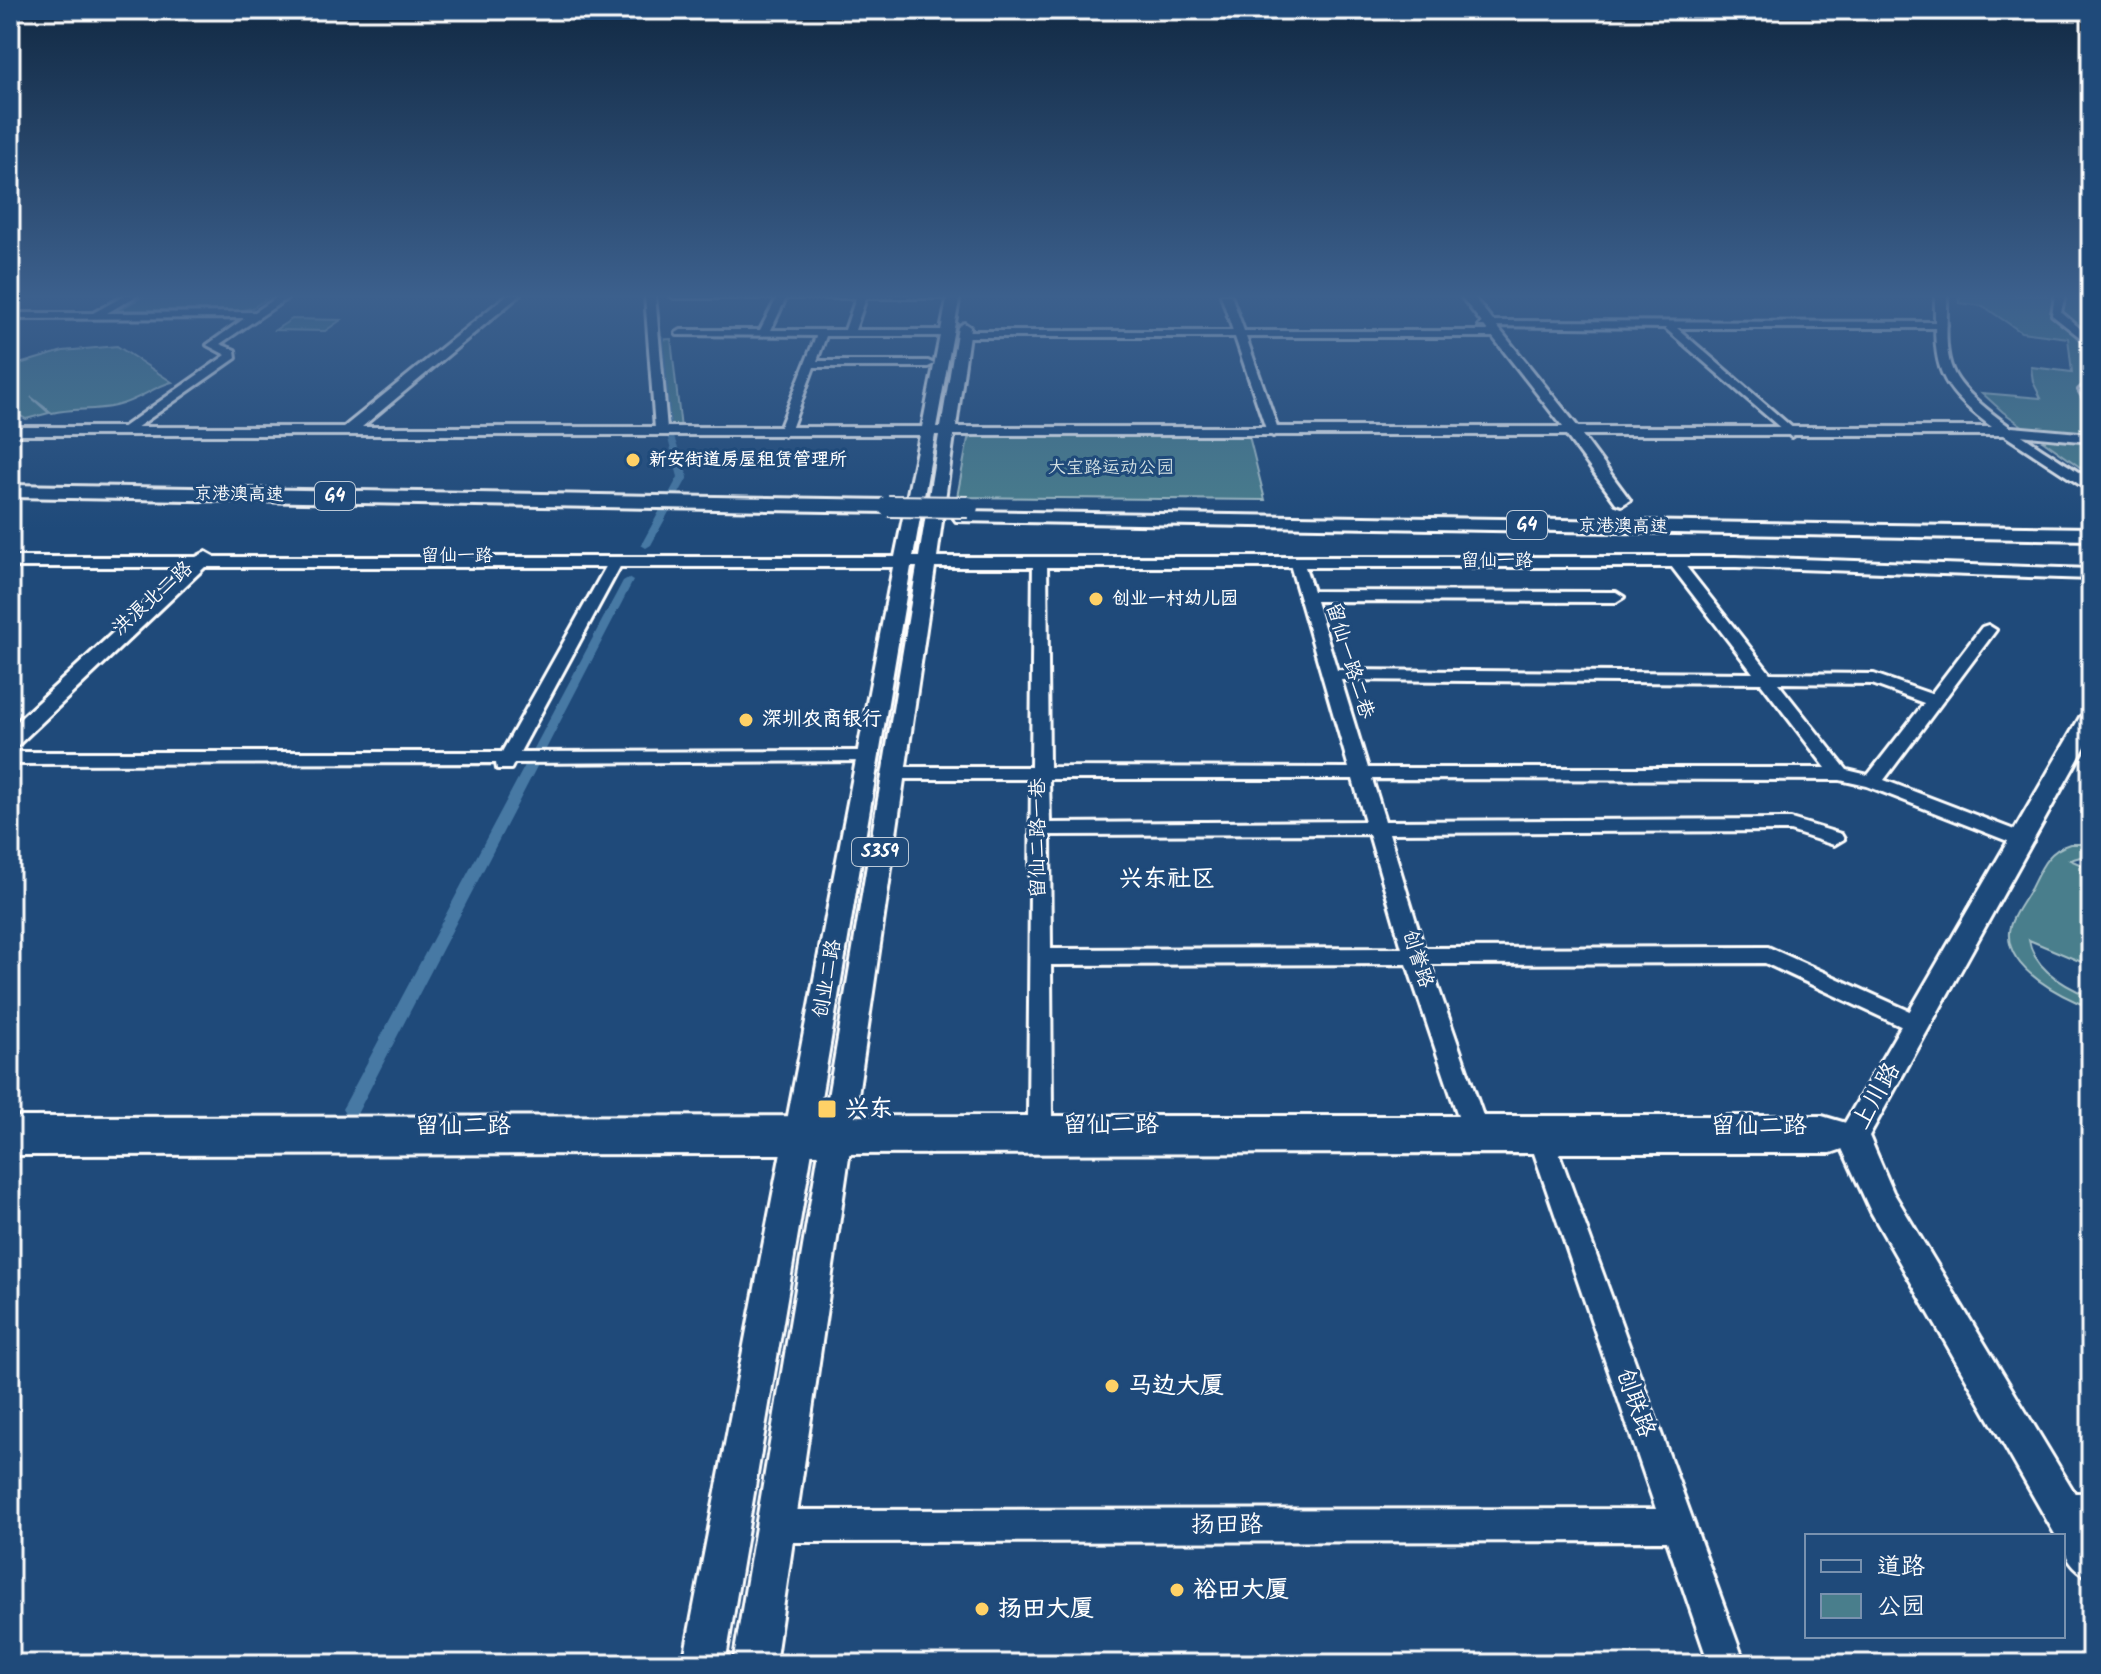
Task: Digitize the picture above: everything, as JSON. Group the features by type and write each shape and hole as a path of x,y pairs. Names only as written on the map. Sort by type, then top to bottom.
{"highway":[{"name":"京港澳高速","path":"10,491 657,507"},
{"name":"京港澳高速","path":"10,498 657,507"},
{"name":"G4","path":"657,507 966,512"},
{"name":"京港澳高速","path":"966,512 2091,525"},
{"name":"京港澳高速","path":"966,512 2091,534"}],"main road":[{"path":"349,430 419,373"},
{"name":"创业二路","path":"754,1664 892,773 927,430 944,373"},
{"name":"创业二路","path":"704,1664 801,1135 865,760 946,430 951,373"},
{"path":"1525,373 1622,500"},
{"path":"1940,373 1950,391 1981,417 2012,431 2091,487"},
{"path":"349,430 2012,431"},
{"path":"10,431 785,430"},
{"name":"留仙一路","path":"10,559 196,565 873,556 915,560"},
{"name":"留仙一路","path":"196,565 202,568 236,562 915,560 1675,562 1854,564 2091,574"},
{"name":"洪浪北二路","path":"10,731 196,565"},
{"name":"洪浪北二路","path":"10,740 196,565"},
{"name":"上川路","path":"2091,717 1854,1135 1864,1170 1882,1202 2076,1509 2091,1558"}],"street":[{"path":"126,431 208,373"},
{"path":"656,373 661,429"},
{"path":"785,430 807,373"},
{"path":"1252,373 1272,431"},
{"path":"1723,373 1790,431"},
{"path":"2091,382 2085,390 2091,401"},
{"path":"2012,431 2091,438"},
{"name":"留仙二路一巷","path":"1040,561 1040,1115"},
{"name":"留仙一路二巷","path":"1296,561 1361,774"},
{"path":"1675,562 1840,774"},
{"path":"517,761 615,563"},
{"path":"1306,596 1616,597"},
{"path":"1873,782 1988,630"},
{"path":"1331,675 1874,679 1934,701"},
{"path":"10,758 865,760"},
{"path":"10,766 517,761"},
{"path":"892,773 1840,774 1873,782 2023,841"},
{"name":"创誉路","path":"1361,774 1416,957 1476,1134"},
{"path":"1039,829 1791,825 1834,839"},
{"path":"1039,957 1768,955 1917,1024"},
{"name":"留仙二路","path":"10,1144 838,1134 1476,1134 1822,1126 1854,1135"},
{"name":"留仙二路","path":"10,1127 801,1135"},
{"name":"留仙二路","path":"1476,1134 1543,1143 1831,1142 1854,1135"},
{"name":"创联路","path":"1543,1143 1727,1664"},
{"name":"扬田路","path":"776,1526 1678,1525"}],"green space":[{"path":"10,373 158,373 172,382 131,401 107,408 52,413 31,397 49,413 26,419 10,410"},
{"path":"655,373 675,373 681,429 661,429"},
{"path":"2032,373 2091,373 2091,475 2003,412 1982,393 2041,398"},
{"name":"大宝路运动公园","path":"976,435 1249,436 1265,500 957,497 968,439"},
{"path":"2070,844 2091,844 2091,854 2070,860 2091,869 2091,966 2029,940 2044,968 2071,988 2091,997 2091,1008 2052,989 2026,970 2011,946 2009,932 2042,867 2056,851"}],"waterway":[{"path":"663,373 667,423"},
{"path":"646,545 683,477 670,437"},
{"path":"351,1109 628,581"}],"place":[{"name":"新安街道房屋租赁管理所","path":"633,460"},
{"name":"创业一村幼儿园","path":"1096,599"},
{"name":"深圳农商银行","path":"746,720"},
{"name":"兴东","path":"827,1109"},
{"name":"马边大厦","path":"1112,1386"},
{"name":"裕田大厦","path":"1177,1590"},
{"name":"扬田大厦","path":"982,1609"}],"district":[{"name":"兴东社区","path":"1167,879"}]}
